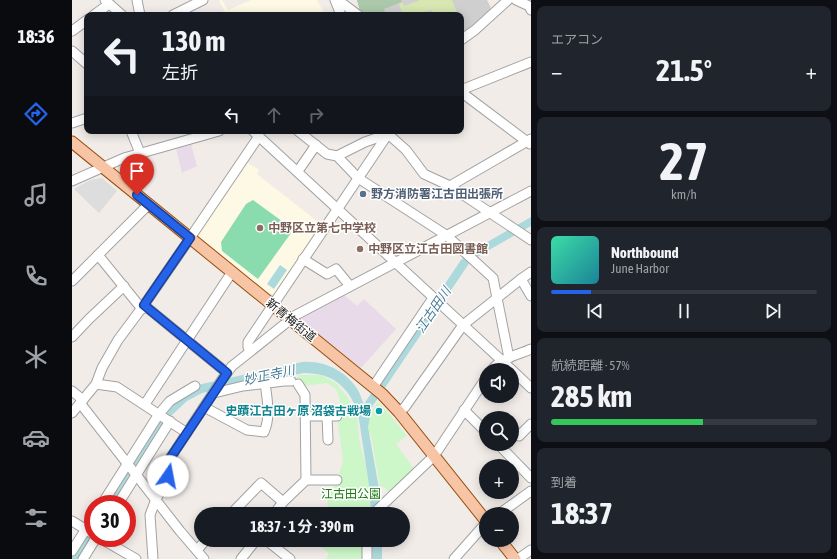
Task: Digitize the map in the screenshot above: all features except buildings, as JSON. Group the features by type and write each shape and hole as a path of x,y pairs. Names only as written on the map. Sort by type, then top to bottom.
{"main road":[{"name":"新青梅街道","path":"72,142 376,390 399,412 479,513"},
{"path":"506,547 515,559"}],"street":[{"path":"137,0 139,12"},
{"path":"179,12 203,0"},
{"path":"335,0 340,12"},
{"path":"338,0 354,12"},
{"path":"464,38 475,30 508,0"},
{"path":"516,0 529,6 531,10"},
{"path":"97,12 107,2 119,12"},
{"path":"72,31 84,22"},
{"path":"72,51 84,61"},
{"path":"464,90 531,62"},
{"path":"450,186 530,141 464,93"},
{"path":"72,123 84,119"},
{"path":"132,134 140,153"},
{"path":"72,181 102,167 140,153 209,134"},
{"path":"72,414 96,384 102,368 118,340 143,307 190,238 255,134"},
{"path":"257,134 463,325 506,359"},
{"path":"302,134 327,154 337,156 358,178 446,235 493,278 506,359 508,363"},
{"path":"337,156 383,134"},
{"path":"250,351 248,342 387,134"},
{"path":"390,134 406,150 424,174 450,186 531,240"},
{"path":"298,172 316,145"},
{"path":"153,559 150,515 156,499 168,476 169,460 215,391 223,376 232,366 290,319 531,191"},
{"path":"72,281 149,204"},
{"path":"98,255 143,307 186,340 223,376"},
{"path":"303,259 327,274 336,269 350,286"},
{"path":"145,404 232,272"},
{"path":"399,412 405,407 463,325 520,279 531,272"},
{"path":"520,279 531,296"},
{"path":"72,337 124,286"},
{"path":"376,390 437,301"},
{"path":"498,363 531,349"},
{"path":"519,377 531,388"},
{"path":"215,391 284,381 294,383 305,396 306,480"},
{"path":"204,407 247,430 264,432 267,427 268,404 265,383"},
{"path":"96,384 117,387 187,433"},
{"path":"109,495 131,469 164,418 170,401 195,386"},
{"path":"380,507 434,456 479,388"},
{"path":"72,391 131,469 204,559"},
{"path":"464,410 479,425"},
{"path":"306,416 337,416"},
{"path":"326,416 328,440"},
{"path":"121,495 131,469 164,418"},
{"path":"519,436 530,427"},
{"path":"505,451 531,478"},
{"path":"279,507 306,480 337,480"},
{"path":"238,507 260,483 283,502"},
{"path":"509,507 531,491"},
{"path":"72,521 84,528"},
{"path":"454,559 479,530"},
{"path":"72,551 84,537"},
{"path":"83,559 90,547"},
{"path":"115,547 136,559"},
{"path":"196,550 199,547"},
{"path":"241,559 250,547"},
{"path":"275,547 290,559"},
{"path":"367,547 367,559"},
{"path":"518,559 531,550"}],"shaded area":[{"path":"219,0 222,0 228,10 251,0 317,0 323,12 225,12"},
{"path":"357,0 487,0 491,8 464,32 464,12 360,11"},
{"path":"191,144 197,166 182,173 176,149"},
{"name":"中野区立第七中学校","path":"245,161 259,170 257,174 322,225 275,294 269,294 199,239 199,230"},
{"path":"102,178 117,191 99,213 74,189 90,180"},
{"path":"343,294 357,306 364,299 396,329 361,368 301,320 301,315"}],"green space":[{"path":"357,0 401,0 402,2 384,9 385,12 360,11"},
{"path":"420,0 452,0 457,12 432,12 431,10 424,12 402,12 399,4 402,2 404,6"},
{"path":"253,200 290,227 291,233 258,279 222,251 221,242 246,204"},
{"name":"江古田公園","path":"298,375 321,375 336,383 348,398 357,416 359,438 370,484 370,507 328,507 328,500 337,480 343,461 337,416 340,400 336,389 327,383 303,386 297,381"},
{"name":"江古田公園","path":"378,402 407,436 396,444 415,470 389,492 384,487 380,487 371,435 368,427 369,418"},
{"path":"365,547 366,559 326,559 329,553 322,548"}],"water":[{"path":"531,217 531,226 470,262 372,407 368,427 379,489 380,507 371,507 369,485 358,413 350,396 345,389 331,379 304,373 231,386 202,393 187,401 165,423 120,495 111,495 163,411 194,387 202,384 302,362 311,362 327,365 342,373 349,379 359,392 364,404 461,260 470,252"},
{"path":"280,265 287,270 274,289 267,284"},
{"path":"84,537 84,547 87,547 80,559 72,559 72,556"},
{"path":"372,547 382,547 382,559 373,559"}],"place":[{"name":"野方消防署江古田出張所","path":"363,194"},
{"name":"中野区立第七中学校","path":"260,228"},
{"name":"中野区立江古田図書館","path":"360,249"},
{"name":"史蹟江古田ヶ原 沼袋古戦場","path":"379,411"}],"route":[{"path":"137,195 190,238 144,305 227,373 169,460 168,476"}],"water label":[{"name":"江古田川","path":"433,310"},
{"name":"妙正寺川","path":"269,375"}]}
